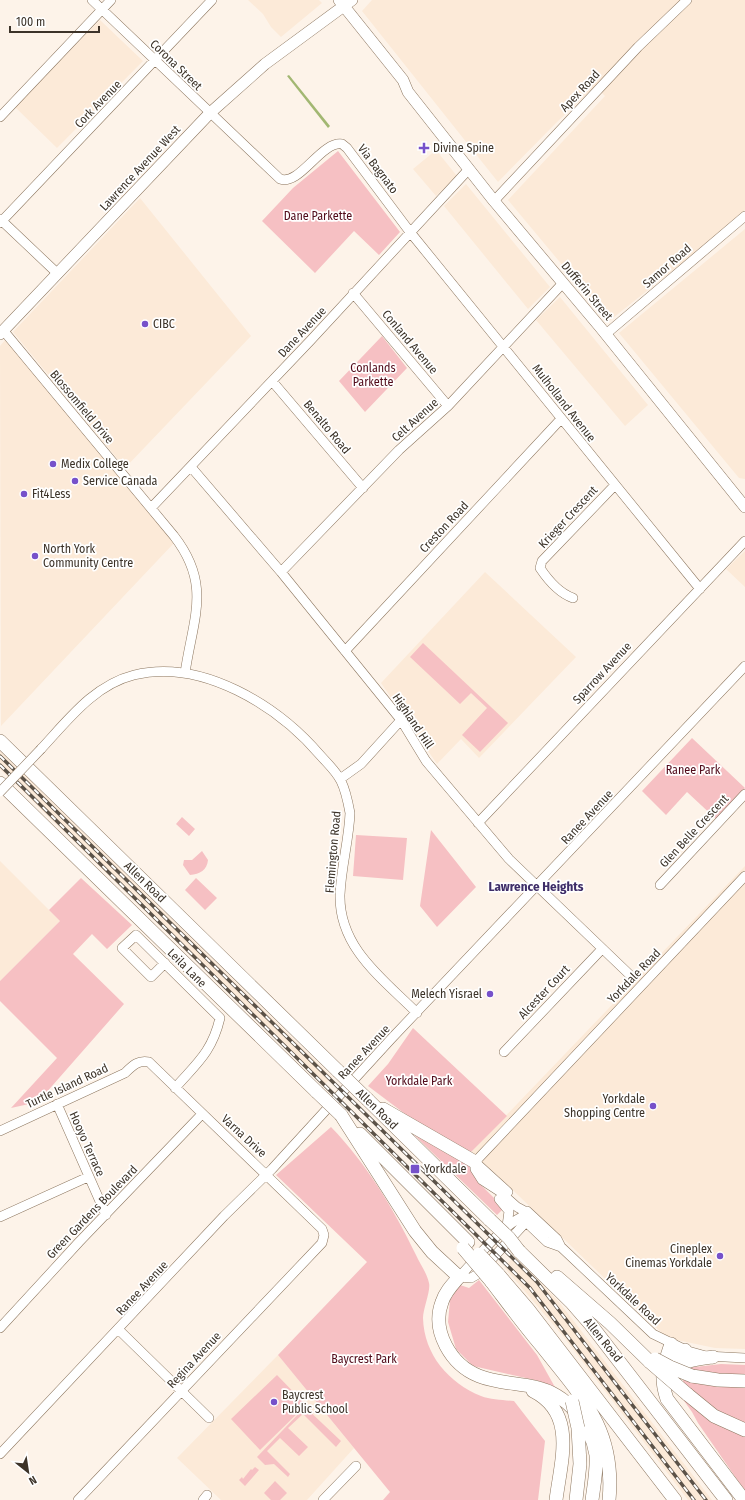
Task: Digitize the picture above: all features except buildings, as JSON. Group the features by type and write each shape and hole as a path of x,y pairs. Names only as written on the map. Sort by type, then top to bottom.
{"highway":[{"path":"0,733 6,739 3,744"},
{"name":"Allen Road","path":"3,744 490,1220 508,1232 521,1249 591,1325 726,1500"},
{"path":"0,783 418,1192 494,1278 540,1345 564,1383 572,1401 578,1428 580,1464 576,1500"},
{"path":"368,1100 475,1162"},
{"path":"340,1115 416,1231 441,1262 459,1278 446,1292 440,1309 440,1331 454,1358 470,1372 487,1379 535,1387 550,1392 563,1399 579,1414 592,1439 596,1456 592,1500"},
{"path":"521,1249 620,1333 687,1394 714,1416 745,1430"},
{"path":"494,1278 528,1309 675,1500"},
{"path":"671,1344 662,1371 663,1388 672,1408 743,1498"},
{"path":"540,1345 583,1399 600,1428 609,1461 609,1500"},
{"path":"662,1371 672,1360 685,1350"},
{"path":"713,1357 683,1363 676,1370 672,1384 677,1400 713,1452 730,1482"},
{"path":"651,1360 692,1376 718,1380 745,1381"},
{"path":"508,1382 522,1386 542,1396 552,1406 561,1421 564,1442 556,1500"}],"main road":[{"name":"Dufferin Street","path":"341,3 403,80 408,92 494,201 606,334 744,505"},
{"name":"Lawrence Avenue West","path":"2,332 210,113 265,64 308,31 313,23 341,3"}],"street":[{"name":"Corona Street","path":"92,0 210,113"},
{"path":"0,117 111,0"},
{"name":"Cork Avenue","path":"1,221 212,0"},
{"name":"Apex Road","path":"494,201 638,47 687,0"},
{"name":"Via Bagnato","path":"210,113 282,180 291,179 332,145 342,144 347,148 410,232"},
{"name":"Dane Avenue","path":"151,508 272,381 469,169"},
{"name":"Samor Road","path":"606,334 745,216"},
{"path":"1,221 58,274"},
{"name":"Mulholland Avenue","path":"410,232 700,589"},
{"name":"Celt Avenue","path":"281,572 417,432 448,406 503,345 563,283"},
{"name":"Conland Avenue","path":"353,293 448,406"},
{"name":"Blossomfield Drive","path":"2,332 151,508 185,552 191,563 196,581 197,610 185,673"},
{"name":"Benalto Road","path":"272,381 363,488"},
{"name":"Creston Road","path":"345,651 561,419"},
{"name":"Highland Hill","path":"191,467 281,572 401,720 426,761 509,860 630,975"},
{"name":"Krieger Crescent","path":"574,598 564,595 546,577 540,568 542,561 615,485"},
{"name":"Sparrow Avenue","path":"478,823 745,541"},
{"name":"Ranee Avenue","path":"0,1454 119,1330 224,1216 267,1175 391,1039 418,1013 745,666"},
{"name":"Flemington Road","path":"0,792 84,703 108,686 126,678 144,673 165,671 185,673 236,690 269,709 291,726 312,746 340,780 348,800 350,813 340,894 343,921 354,948 364,960 418,1013"},
{"path":"340,780 361,764 401,720"},
{"name":"Glen Belle Crescent","path":"660,885 745,794"},
{"name":"Yorkdale Road","path":"475,1162 745,876"},
{"name":"Leila Lane","path":"165,963 151,977 122,948 136,935 165,963 220,1018 216,1038 205,1054 175,1088"},
{"name":"Alcester Court","path":"504,1052 602,949"},
{"name":"Varna Drive","path":"143,1060 150,1062 175,1088 267,1175 322,1229 324,1235"},
{"name":"Turtle Island Road","path":"0,1131 126,1073 134,1064 143,1060"},
{"name":"Hooyo Terrace","path":"57,1104 106,1215"},
{"name":"Green Gardens Boulevard","path":"0,1328 202,1114"},
{"name":"Yorkdale Road","path":"475,1162 478,1175 488,1185 499,1191 528,1218 556,1240 561,1247 653,1334 685,1350 713,1357 745,1358"},
{"name":"Yorkdale Road","path":"475,1162 528,1218"},
{"path":"0,1216 88,1177"},
{"path":"488,1185 509,1210 508,1232"},
{"path":"520,1216 528,1218 475,1277 468,1279 459,1278 508,1232 520,1216"},
{"name":"Regina Avenue","path":"78,1500 322,1243 324,1235"},
{"path":"119,1330 209,1418"},
{"path":"323,1500 356,1466"}],"shaded area":[{"path":"248,0 319,0 322,3 281,37 271,27 263,14"},
{"path":"372,0 745,0 745,210 735,221 609,321 508,200 605,96 595,86 498,182 362,11"},
{"path":"100,20 143,61 57,148 15,107"},
{"path":"289,75 330,126 328,128 287,76"},
{"path":"436,150 457,176 436,196 413,169"},
{"path":"466,184 550,287 528,309 444,206"},
{"path":"140,198 251,336 125,468 13,332"},
{"path":"745,229 745,479 739,478 619,333"},
{"path":"560,297 648,405 625,426 536,320"},
{"path":"6,339 174,543 1,726 0,346"},
{"path":"745,551 745,587 726,569"},
{"path":"485,572 576,657 479,758 461,739 437,764 381,683"},
{"path":"0,751 332,1077 323,1086 0,769"},
{"path":"0,861 60,921 0,981"},
{"name":"Yorkdale Shopping Centre","path":"745,866 745,1349 715,1348 667,1338 495,1173 471,1152"},
{"path":"515,1256 559,1302 712,1500 688,1500 563,1336 504,1267"},
{"name":"Baycrest Public School","path":"278,1355 354,1448 307,1500 221,1500 177,1458"}],"green space":[{"name":"Dane Parkette","path":"338,151 400,232 379,255 354,231 315,273 262,221 293,188"},
{"name":"Conlands Parkette","path":"382,336 407,368 365,412 339,381"},
{"path":"423,643 508,723 480,752 462,735 487,708 471,693 460,704 410,657"},
{"name":"Ranee Park","path":"692,738 745,788 716,819 687,792 666,815 642,791"},
{"path":"182,817 195,829 189,836 176,824"},
{"path":"431,830 476,887 437,927 420,906"},
{"path":"356,835 407,838 403,880 353,876"},
{"path":"202,851 208,860 205,869 197,874 190,875 183,865 184,860 192,860"},
{"path":"81,878 132,925 107,949 92,934 73,954 124,1004 38,1102 11,1108 57,1058 0,1001 0,981 60,921 49,910"},
{"path":"196,878 217,898 205,910 185,890"},
{"name":"Yorkdale Park","path":"413,1028 507,1116 471,1152 421,1126 368,1086 388,1064"},
{"name":"Baycrest Park","path":"331,1127 356,1156 378,1187 389,1204 425,1272 429,1286 423,1314 424,1331 433,1356 449,1375 469,1390 481,1396 493,1399 514,1401 545,1441 538,1500 383,1500 390,1492 278,1355 367,1262 276,1175"},
{"path":"408,1129 472,1165 479,1183 504,1208 497,1215"},
{"path":"479,1280 537,1355 556,1389 539,1381 473,1366 456,1349 448,1322 450,1300 460,1285 469,1288"},
{"path":"721,1364 745,1365 745,1376 708,1374 686,1368"},
{"path":"277,1375 306,1405 260,1450 231,1419"},
{"path":"683,1377 745,1387 745,1425 722,1415 683,1384"},
{"path":"677,1391 745,1434 745,1491 698,1423"},
{"path":"305,1407 341,1441 336,1447 303,1414 288,1428 308,1447 299,1456 280,1438 267,1451 290,1474 288,1477 274,1464 265,1465 257,1457"},
{"path":"255,1467 259,1470 245,1486 239,1480 242,1477 243,1479 251,1469 252,1470"},
{"path":"275,1481 287,1493 280,1500 271,1500 264,1493"}],"railway":[{"path":"0,756 537,1282 706,1500"},
{"path":"0,765 530,1288 694,1500"}],"place":[{"name":"Divine Spine","path":"424,148"},
{"name":"CIBC","path":"145,324"},
{"name":"Medix College","path":"53,464"},
{"name":"Service Canada","path":"75,481"},
{"name":"Fit4Less","path":"24,494"},
{"name":"North York Community Centre","path":"35,556"},
{"name":"Melech Yisrael","path":"490,994"},
{"name":"Yorkdale Shopping Centre","path":"653,1106"},
{"name":"Yorkdale","path":"415,1169"},
{"name":"Cineplex Cinemas Yorkdale","path":"720,1256"},
{"name":"Baycrest Public School","path":"274,1402"}],"district":[{"name":"Lawrence Heights","path":"536,886"}]}
